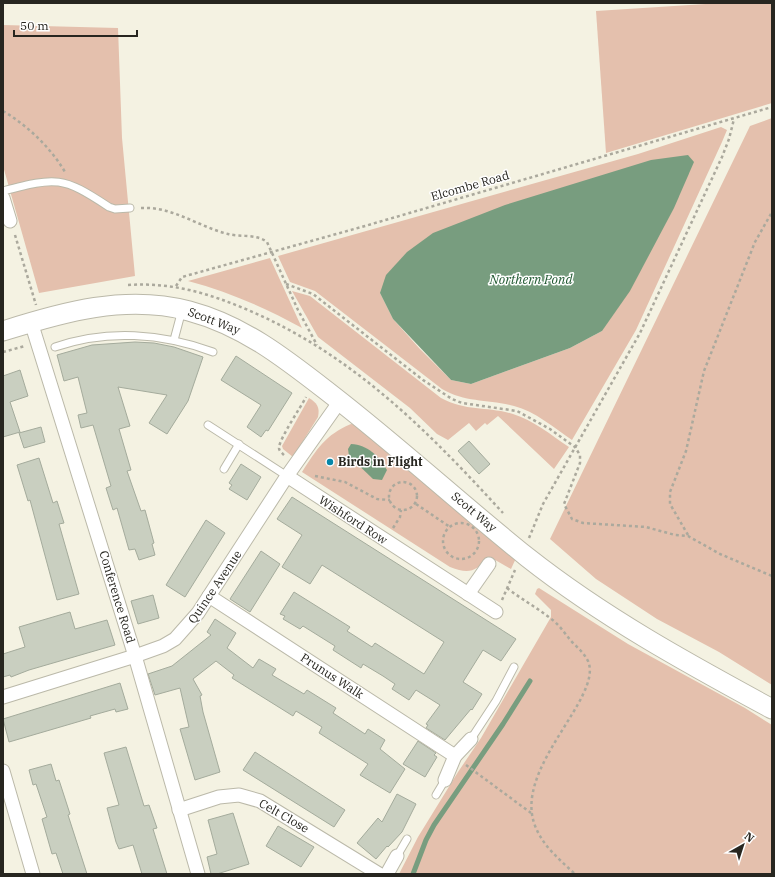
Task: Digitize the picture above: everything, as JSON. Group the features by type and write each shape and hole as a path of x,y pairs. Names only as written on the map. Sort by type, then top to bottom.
{"street":[{"path":"3,198 10,221"},
{"name":"Scott Way","path":"3,331 34,314 66,312 103,305 145,304 182,310 223,322 269,347 340,401 377,430 519,550 588,602 651,642 772,709"},
{"name":"Conference Road","path":"34,314 198,874"},
{"name":"Quince Avenue","path":"3,697 134,656 163,646 175,639 187,627 209,596 287,476 340,401"},
{"name":"Wishford Row","path":"287,476 496,612"},
{"path":"468,594 489,564"},
{"name":"Prunus Walk","path":"209,596 459,760"},
{"path":"445,780 471,739"},
{"path":"3,771 33,874"},
{"name":"Celt Close","path":"179,810 226,796 239,795 260,801 379,874"},
{"path":"387,874 397,856"}],"lane":[{"path":"3,191 47,181 58,181 87,192 109,207 115,209 130,208"},
{"name":"Scott Way","path":"174,340 182,310"},
{"path":"55,347 84,338 143,335 174,340 213,352"},
{"name":"Wishford Row","path":"208,425 287,476"},
{"path":"224,469 239,444"},
{"path":"471,739 489,713 514,667"},
{"path":"436,795 445,780"},
{"path":"397,856 407,839"}],"path":[{"name":"Elcombe Road","path":"231,303 196,290 176,286 182,277 772,107"},
{"path":"3,111 38,138 59,161 65,173 68,184"},
{"path":"529,538 543,504 644,326 730,139 734,119"},
{"path":"130,208 163,210 213,230 259,238 268,242 286,284 317,345"},
{"path":"688,536 670,504 670,492 686,451 704,371 755,242 772,212"},
{"path":"10,221 34,314"},
{"path":"286,284 313,294 423,380 452,399 462,403 517,411 536,421 575,447 580,455 580,463 564,504 572,520 583,523 646,527 675,535 688,536 720,554 772,576"},
{"path":"223,322 231,303 290,330 317,345 368,381 409,415 469,474 508,518"},
{"path":"308,395 279,447 281,453 314,476 345,482 377,499 390,500"},
{"path":"401,482 406,482 417,491 416,504 408,510 395,508 390,500 389,495 393,487 401,482"},
{"path":"416,504 450,527"},
{"path":"385,540 400,516 401,510"},
{"path":"463,522 468,524 477,532 479,544 473,555 462,559 456,558 446,551 443,540 444,534 450,527 463,522"},
{"path":"524,533 535,543"},
{"path":"507,588 559,626 582,652 590,670 586,688 539,772 532,797 532,814 535,827 541,839 550,851 575,874"},
{"path":"459,760 532,814"}],"shaded area":[{"path":"721,3 772,3 772,103 606,153 596,11"},
{"path":"3,25 118,28 122,138 135,276 39,293 3,166"},
{"path":"772,118 772,685 719,652 657,619 596,579 550,539 750,126"},
{"path":"721,127 727,130 636,330 572,440 544,420 522,408 468,399 442,389 315,291 290,282 278,256 638,154","holes":["380,293 602,331 570,348 471,384 451,380 393,319"]},
{"path":"270,258 302,328 247,301 188,281"},
{"path":"292,291 310,296 441,398 468,407 513,414 542,428 569,447 554,469 498,416 487,425 485,423 476,431 469,423 448,440 437,434 410,408 318,337"},
{"path":"309,398 317,406 319,411 318,417 293,457 283,449 282,446"},
{"path":"351,424 359,425 517,556 511,569 490,557 480,566 472,570 463,571 450,567 302,472 317,450 328,438 342,428"},
{"path":"539,588 628,644 745,708 772,725 772,874 399,874 418,837 481,738 551,617 551,610 535,594"}],"water":[{"name":"Northern Pond","path":"688,155 694,162 674,208 630,291 602,331 570,348 471,384 451,380 393,319 380,293 386,275 407,252 433,233 505,205 651,160"},
{"path":"351,444 368,449 377,456 387,470 382,480 373,479 349,456 348,449"}],"building":[{"path":"135,342 154,343 174,347 203,357 188,401 167,434 149,423 167,395 118,387 130,426 119,429 131,470 127,471 141,511 145,510 154,543 152,544 155,555 139,560 135,549 129,550 117,508 113,510 106,488 111,486 93,425 81,428 78,415 87,413 78,377 64,381 57,355 92,345"},
{"path":"236,356 292,393 268,431 266,430 261,437 247,427 261,405 221,380"},
{"path":"20,370 28,396 10,402 20,432 3,437 3,376"},
{"path":"41,427 45,442 24,448 19,433"},
{"path":"469,441 490,464 479,474 458,451"},
{"path":"39,458 53,503 57,501 64,523 59,524 79,594 57,600 30,500 28,501 17,465"},
{"path":"241,464 261,477 247,500 229,489 232,485 229,483"},
{"path":"292,497 516,639 501,661 483,650 463,682 482,694 472,710 471,709 445,740 426,728 428,725 426,724 440,705 416,690 409,700 392,689 395,684 383,676 363,664 361,668 333,650 335,646 303,626 300,629 283,619 285,616 280,614 294,592 350,627 347,631 372,647 375,643 424,674 444,642 322,565 310,584 282,567 302,535 277,519"},
{"path":"206,520 225,533 185,597 166,585"},
{"path":"261,551 280,564 250,612 230,599"},
{"path":"153,595 159,618 138,624 131,601"},
{"path":"70,612 75,629 107,620 115,645 29,670 11,677 10,675 3,677 3,654 25,647 19,627"},
{"path":"215,619 236,633 227,648 253,668 259,659 276,669 272,675 304,694 307,690 336,708 333,713 365,734 368,729 385,740 380,749 405,769 390,793 360,775 368,764 319,733 322,727 296,711 293,716 232,678 234,675 216,661 193,679 202,695 200,696 203,712 220,772 195,780 180,729 189,727 180,688 155,695 148,674 172,666 211,635 207,632"},
{"path":"120,683 128,709 116,712 115,709 90,716 91,718 9,742 3,719"},
{"path":"418,741 436,753 434,755 437,757 425,777 403,764"},
{"path":"126,747 144,806 149,805 157,828 153,829 167,874 142,874 133,845 119,849 116,842 107,808 119,805 104,753"},
{"path":"255,752 345,810 334,827 243,770"},
{"path":"51,764 56,781 59,780 70,814 68,815 87,874 63,874 56,853 52,854 42,819 47,817 36,784 33,785 29,770"},
{"path":"397,794 416,804 402,832 376,859 357,843 378,818 382,822"},
{"path":"233,813 249,864 217,874 211,874 207,857 217,854 208,820"},
{"path":"278,826 314,847 301,867 266,846"}],"waterway":[{"path":"413,874 426,840 434,825 503,724 530,681"}],"place":[{"name":"Birds in Flight","path":"330,462"}]}
